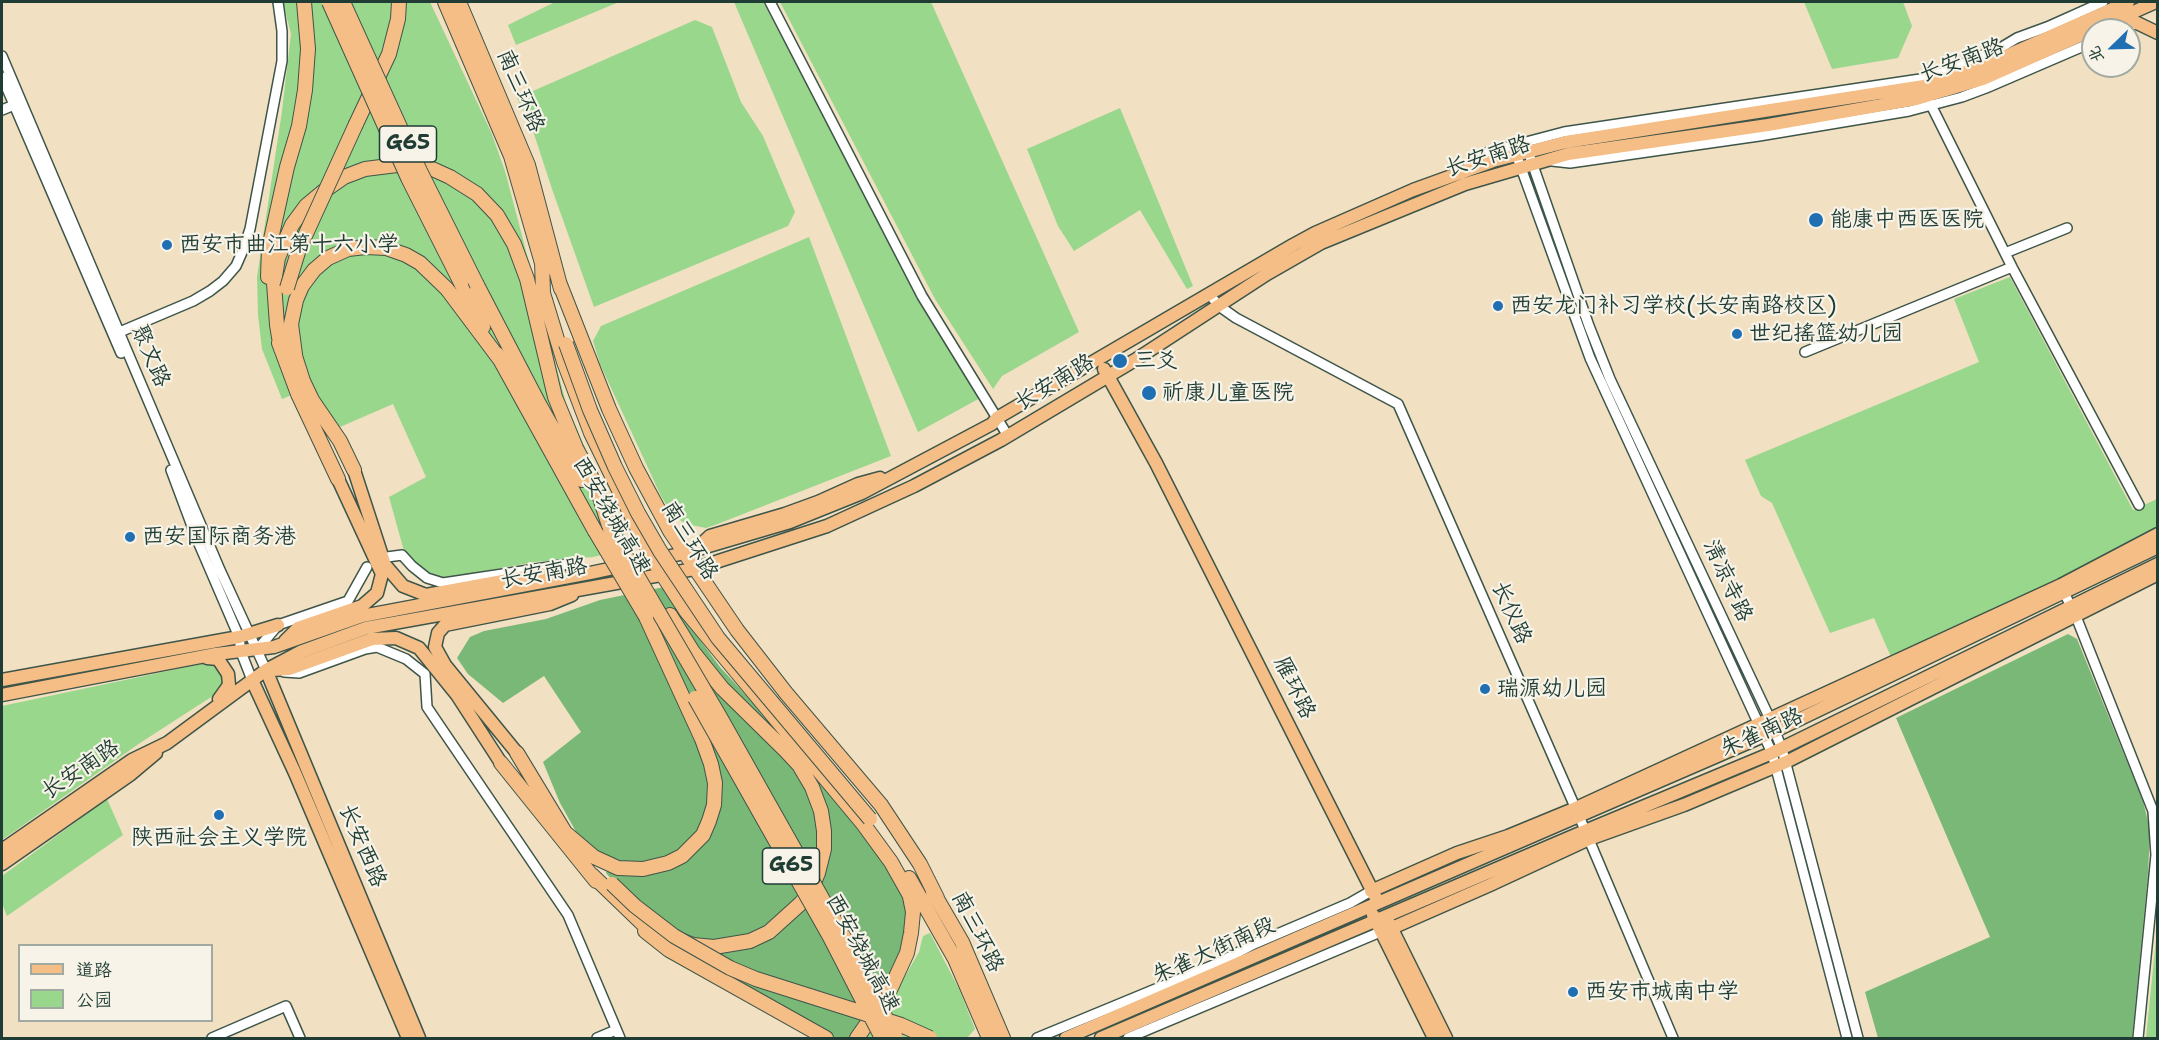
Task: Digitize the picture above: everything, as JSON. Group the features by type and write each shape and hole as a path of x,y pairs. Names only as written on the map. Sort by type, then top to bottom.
{"highway":[{"path":"304,2 308,49 305,90 299,126 287,167 269,248 268,278 271,315 281,349 298,394 338,479"},
{"name":"西安绕城高速","path":"329,2 408,178 501,361 547,447 750,792 830,937 882,1038"},
{"name":"西安绕城高速","path":"343,2 420,171 539,404 720,717 854,955 896,1038"},
{"path":"354,470 340,441 312,400 296,362 285,314 287,288 299,249 389,54 399,19 399,2"},
{"name":"南三环路","path":"445,2 511,156 590,410 638,513 665,560 718,638 870,819 900,862 955,959 987,1038"},
{"name":"南三环路","path":"459,2 524,154 559,282 570,342 628,475 669,551 701,600 755,671 843,773 899,844 937,898 962,942 1003,1038"},
{"path":"281,349 274,284 278,258 292,225 306,206 344,177 365,169 397,165 428,167 450,177 477,194 497,214 514,244 526,279 555,398 576,448 597,488 610,529"},
{"path":"296,362 291,324 296,300 302,286 314,270 328,258 348,249 366,247 386,248 420,263 447,290 501,361"},
{"path":"542,261 543,293 564,362 591,433 653,560 686,611 864,825 891,862 909,894"},
{"path":"559,282 609,409 636,468 670,531 690,552 694,568 737,630 786,693 881,805 921,864 937,898"},
{"path":"592,875 646,927 693,945 722,946 750,941 769,932 784,920 810,892 824,849 821,811 812,787 799,765 722,688 693,652 658,595 626,556"},
{"path":"567,834 594,857 618,868 644,870 682,856 703,835 714,805 715,783 702,739 646,618"},
{"path":"517,753 567,834 594,866 635,906 674,936 730,968 756,979 901,1025 930,1038"},
{"path":"501,763 611,901 632,921 669,950 826,1038"},
{"name":"南三环路","path":"857,1038 889,992 910,943 912,922 909,894 900,862"}],"main road":[{"name":"长安南路","path":"2130,18 2154,2"},
{"path":"2154,2 2157,13"},
{"name":"长安南路","path":"2,850 132,760 167,743 266,670 300,652 366,628 592,579 653,560 690,552 790,522 862,493 993,424 997,418 1315,233 1413,190 1522,153 1615,133 1915,89 1981,67 2122,3"},
{"path":"2141,25 2157,33"},
{"name":"长安南路","path":"2,695 197,658 282,645 362,616 592,579 662,574 694,568 827,526 914,486 1008,436 1267,274 1341,234 1465,184 1568,154 1929,101 2081,40"},
{"name":"雁环路","path":"1096,361 1257,670 1371,898 1434,1038"},
{"path":"354,470 384,565 404,586 426,595 543,574 592,579"},
{"path":"282,645 298,628 362,606 377,593 382,574 338,479"},
{"path":"2063,589 2157,534"},
{"name":"朱雀南路","path":"1371,898 1578,812 1767,728 2157,547"},
{"name":"朱雀南路","path":"1384,925 1777,751 2073,611 2157,564"},
{"path":"1587,835 1684,805 1780,764 1845,734 2073,611 2157,574"},
{"path":"517,753 445,665 435,647 438,633 445,625 550,604 592,579"},
{"path":"2,680 244,636 278,625"},
{"path":"266,670 289,669 372,639 396,638 419,648 457,695 501,763"},
{"path":"197,658 218,659 226,669 229,678 228,688 208,712"},
{"path":"77,666 111,675"},
{"name":"长安西路","path":"266,670 419,1038"},
{"name":"长安西路","path":"252,680 295,773 408,1038"},
{"path":"2,864 131,774 167,743"},
{"name":"朱雀大街南段","path":"1066,1038 1232,968 1371,898"},
{"name":"雁环路","path":"1384,925 1446,1038"},
{"name":"朱雀大街南段","path":"1101,1038 1384,925"}],"street":[{"path":"116,334 193,301 223,281 236,266 250,229 282,61 282,31 278,2"},
{"path":"770,2 922,296 1008,436"},
{"path":"1461,172 1488,152 1541,137 1927,78 2103,2"},
{"path":"2081,47 1986,88 1929,101 2005,253 2139,505"},
{"name":"聚文路","path":"2,56 13,100"},
{"name":"聚文路","path":"2,77 116,334 244,636 257,650 266,670"},
{"path":"2,110 13,100"},
{"path":"1708,110 1725,118"},
{"name":"清凉寺路","path":"1522,153 1590,358 1777,751 1847,1038"},
{"path":"2005,253 2067,228"},
{"path":"1805,352 2013,267"},
{"name":"长仪路","path":"1210,295 1219,306 1236,318 1398,404 1578,812 1673,1038"},
{"path":"387,557 402,555 427,578 443,583 569,564 592,579"},
{"path":"257,650 278,625 348,601 367,567"},
{"path":"2063,589 2153,811 2156,855 2138,1038"},
{"name":"聚文路","path":"244,636 241,652 252,680"},
{"path":"266,670 299,673 365,649 377,647 406,659 428,673 427,707 568,915 618,1034 597,1038"},
{"name":"清凉寺路","path":"1780,764 1858,1038"},
{"path":"1037,1038 1216,964 1254,944 1371,898"},
{"path":"1128,1038 1384,925"},
{"path":"212,1038 286,1006 300,1038"}],"green space":[{"path":"283,2 430,2 491,132 505,171 566,403 607,500 631,548 593,557 535,562 444,578 429,574 404,551 389,497 426,477 393,404 340,427 320,404 311,387 282,399 262,349 257,277 291,34"},
{"path":"555,2 619,2 516,45 508,25"},
{"path":"734,2 763,2 926,312 982,397 918,432"},
{"path":"780,2 931,2 1079,332 1002,376 993,389 935,299"},
{"path":"1804,2 1903,2 1912,26 1898,58 1832,69"},
{"path":"695,20 712,27 741,102 763,136 795,212 788,226 594,307 534,134 517,98"},
{"path":"1120,108 1193,286 1187,289 1140,210 1074,251 1058,226 1027,149"},
{"path":"809,237 891,456 706,528 686,524 670,511 661,496 600,364 593,341 601,326"},
{"path":"2010,277 2133,510 2157,499 2157,527 2020,599 1891,657 1874,618 1830,633 1772,503 1761,496 1745,460 1979,362 1954,299"},
{"path":"664,587 680,613 720,667 826,782 885,861 904,896 909,915 908,937 894,971 849,1038 832,1038 673,948 606,873 612,862 579,837 560,803 543,762 581,732 544,676 503,703 468,674 457,658 470,637 484,631 546,619 600,600"},
{"path":"2068,634 2077,639 2143,801 2150,830 2148,874 2132,1038 1878,1038 1865,992 1990,937 1896,718"},
{"path":"215,661 226,674 222,690 140,743 2,840 2,706"},
{"path":"107,799 123,835 7,916 2,903 2,876"},
{"path":"2157,930 2157,1038 2146,1038"},
{"path":"930,933 959,989 975,1029 967,1038 861,1038 897,990 919,952 923,936"}],"place":[{"name":"能康中西医医院","path":"1816,220"},
{"name":"西安市曲江第十六小学","path":"167,245"},
{"name":"西安龙门补习学校(长安南路校区)","path":"1498,306"},
{"name":"世纪摇篮幼儿园","path":"1737,334"},
{"name":"三爻","path":"1120,361"},
{"name":"祈康儿童医院","path":"1149,393"},
{"name":"西安国际商务港","path":"130,537"},
{"name":"瑞源幼儿园","path":"1485,689"},
{"name":"陕西社会主义学院","path":"219,815"},
{"name":"西安市城南中学","path":"1573,992"}]}
